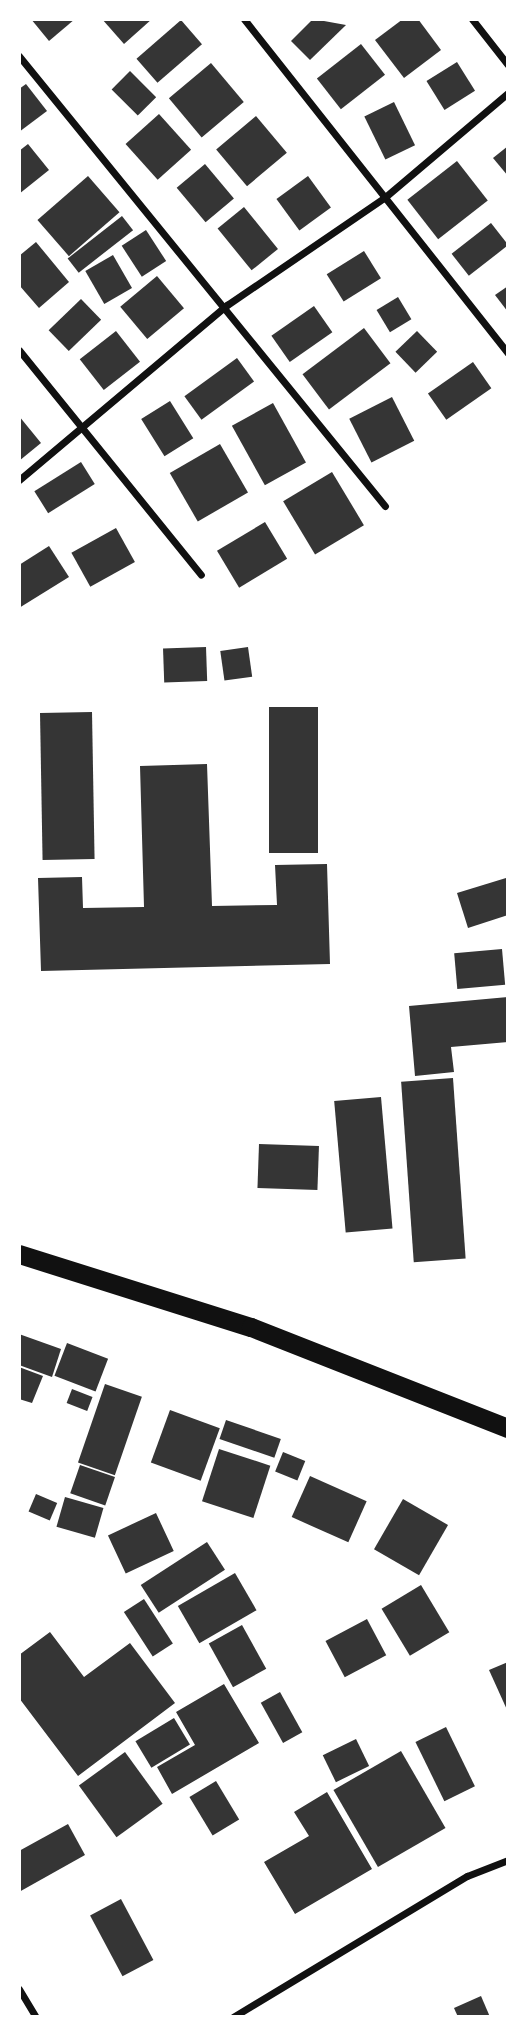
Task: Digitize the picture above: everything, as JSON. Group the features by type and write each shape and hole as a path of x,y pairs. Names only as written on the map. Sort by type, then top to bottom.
{"highway":[{"path":"19,1254 251,1328 508,1428"}],"street":[{"path":"244,19 508,353"},
{"path":"472,19 508,65"},
{"path":"19,56 227,305 385,506"},
{"path":"19,480 227,305 384,198 508,93"},
{"path":"19,350 201,575"},
{"path":"233,2017 467,1876 508,1860"},
{"path":"19,1989 36,2017"}],"building":[{"path":"31,19 75,19 49,41"},
{"path":"102,19 152,19 124,44"},
{"path":"313,19 346,25 310,60 291,41"},
{"path":"403,19 418,19 441,50 404,78 375,40"},
{"path":"181,20 202,44 157,83 136,59"},
{"path":"361,44 385,75 341,109 317,78"},
{"path":"457,62 475,91 444,110 426,81"},
{"path":"211,63 244,102 202,137 169,98"},
{"path":"130,71 156,97 138,116 112,89"},
{"path":"26,84 47,111 19,132 19,89"},
{"path":"394,102 415,145 385,160 364,116"},
{"path":"159,114 191,150 158,180 126,144"},
{"path":"256,116 287,153 247,186 216,149"},
{"path":"28,144 49,170 19,194 19,151"},
{"path":"508,146 508,176 493,158"},
{"path":"457,161 488,200 438,239 407,200"},
{"path":"205,164 234,198 206,222 177,188"},
{"path":"88,176 119,212 69,256 37,220"},
{"path":"308,176 331,208 299,230 276,199"},
{"path":"244,207 278,249 252,270 218,228"},
{"path":"122,216 133,230 79,273 68,258"},
{"path":"491,223 508,245 469,276 452,254"},
{"path":"146,230 166,261 142,277 122,246"},
{"path":"36,242 69,282 39,308 19,285 19,256"},
{"path":"364,251 381,278 344,301 327,274"},
{"path":"113,255 132,288 104,304 85,271"},
{"path":"157,276 184,308 147,339 120,307"},
{"path":"508,286 508,312 495,295"},
{"path":"398,297 411,319 390,332 377,310"},
{"path":"81,299 101,320 69,351 49,330"},
{"path":"314,306 332,332 290,362 271,336"},
{"path":"364,328 390,363 329,409 303,374"},
{"path":"116,331 140,362 104,390 80,359"},
{"path":"417,331 437,352 416,373 395,352"},
{"path":"237,358 254,381 201,420 184,396"},
{"path":"473,362 491,388 446,420 428,394"},
{"path":"392,397 414,441 371,462 349,419"},
{"path":"170,401 193,438 164,456 141,419"},
{"path":"273,403 306,462 265,485 232,426"},
{"path":"19,416 41,443 19,461"},
{"path":"220,444 248,492 198,521 170,473"},
{"path":"81,462 95,484 48,513 34,491"},
{"path":"332,472 364,525 315,555 283,501"},
{"path":"265,522 287,559 239,588 217,551"},
{"path":"116,528 135,562 90,587 71,553"},
{"path":"49,546 69,577 19,608 19,565"},
{"path":"206,647 207,681 164,682 163,649"},
{"path":"248,647 252,677 224,681 220,651"},
{"path":"269,707 318,707 318,853 269,853"},
{"path":"92,712 95,859 43,860 40,713"},
{"path":"207,764 212,906 277,905 275,865 327,864 330,964 41,971 38,878 82,877 83,908 144,907 140,766"},
{"path":"506,878 508,915 468,928 457,893"},
{"path":"502,949 505,985 457,989 454,953"},
{"path":"508,997 508,1042 451,1047 454,1072 415,1076 409,1006"},
{"path":"453,1078 466,1259 414,1262 401,1082"},
{"path":"381,1097 393,1228 346,1233 334,1101"},
{"path":"259,1144 319,1146 317,1190 257,1188"},
{"path":"19,1334 61,1349 52,1377 19,1365"},
{"path":"67,1343 108,1359 96,1391 54,1376"},
{"path":"19,1367 43,1376 32,1403 19,1399"},
{"path":"105,1384 142,1397 115,1475 78,1462"},
{"path":"72,1389 93,1397 87,1411 67,1403"},
{"path":"170,1410 220,1428 201,1481 151,1463"},
{"path":"226,1420 281,1439 274,1458 219,1439"},
{"path":"219,1449 270,1466 253,1518 202,1501"},
{"path":"283,1452 305,1461 297,1480 275,1471"},
{"path":"80,1465 115,1477 105,1505 70,1493"},
{"path":"310,1476 367,1501 348,1542 292,1517"},
{"path":"36,1494 57,1503 50,1520 29,1511"},
{"path":"65,1497 103,1508 95,1538 56,1527"},
{"path":"403,1499 448,1525 419,1575 374,1549"},
{"path":"156,1513 174,1551 126,1573 108,1535"},
{"path":"207,1542 225,1570 159,1613 141,1585"},
{"path":"235,1573 256,1610 199,1643 178,1606"},
{"path":"421,1585 449,1632 410,1656 382,1609"},
{"path":"144,1599 173,1643 153,1657 124,1612"},
{"path":"367,1619 386,1655 345,1677 326,1641"},
{"path":"242,1625 266,1669 233,1687 209,1643"},
{"path":"50,1632 84,1677 130,1643 175,1703 78,1776 19,1698 19,1655"},
{"path":"508,1662 508,1712 489,1670"},
{"path":"224,1684 259,1743 172,1794 157,1767 195,1745 176,1712"},
{"path":"280,1692 302,1732 283,1743 261,1703"},
{"path":"174,1718 190,1745 151,1768 135,1741"},
{"path":"446,1727 475,1786 444,1801 415,1742"},
{"path":"356,1739 369,1766 336,1782 323,1755"},
{"path":"401,1751 446,1828 378,1867 333,1790"},
{"path":"125,1752 163,1804 117,1837 79,1786"},
{"path":"216,1781 239,1820 213,1836 189,1797"},
{"path":"327,1792 372,1869 295,1914 264,1862 309,1836 294,1812"},
{"path":"68,1824 85,1855 19,1892 19,1851"},
{"path":"121,1899 153,1960 122,1976 90,1915"},
{"path":"481,1996 490,2017 458,2017 454,2008"}]}
